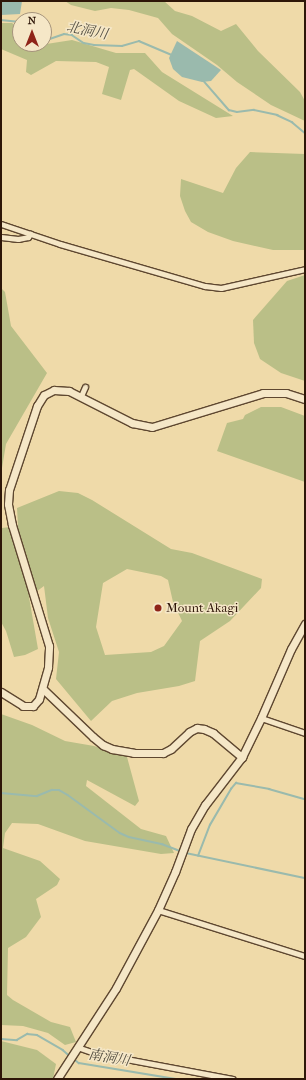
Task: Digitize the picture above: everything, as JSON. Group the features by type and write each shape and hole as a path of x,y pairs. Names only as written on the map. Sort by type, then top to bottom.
{"street":[{"path":"1,224 205,286 221,288 305,269"},
{"path":"1,237 18,239 28,237 30,234"},
{"path":"81,396 84,387"},
{"path":"1,692 23,706 33,706 39,699 43,689 48,667 50,646 11,520 8,504 9,490 40,399 54,390 69,391 132,423 152,427 263,393 286,393 305,399"},
{"path":"57,1079 116,988 158,910 175,872 191,829 205,805 242,757 291,649 305,624"},
{"path":"43,689 103,746 134,753 163,753 171,749 189,732 197,728 213,733 242,757"},
{"path":"261,718 305,733"},
{"path":"158,910 305,956"},
{"path":"77,1047 94,1053 233,1079"}],"green space":[{"path":"65,1 164,1 175,11 192,16 221,31 236,24 258,51 300,92 305,101 305,121 271,105 237,82 217,65 172,34 158,18 129,10 111,8 95,11 71,5"},
{"path":"1,23 12,23 12,52 52,52 52,43 72,40 116,53 145,53 162,72 233,116 216,118 179,101 134,69 130,70 121,100 102,94 109,67 96,62 56,61 31,75 26,72 27,60 1,49"},
{"path":"250,152 305,154 305,250 273,250 233,241 208,232 191,222 185,211 180,196 181,179 223,193 236,168"},
{"path":"305,275 305,381 281,373 260,359 254,343 253,320 287,281"},
{"path":"1,288 5,292 11,326 47,373 6,444 1,474"},
{"path":"261,407 281,407 305,416 305,482 217,451 227,423 243,419 245,415"},
{"path":"59,491 78,493 92,500 171,549 192,553 262,579 261,588 230,621 200,641 195,681 179,686 137,693 112,701 91,721 56,679 59,652 48,618 44,586 29,597 38,649 25,655 14,657 6,631 1,622 1,509 2,528 18,526 17,508","holes":["127,569 161,576 168,580 173,602 182,621 164,646 151,652 105,655 96,627 103,583"]},
{"path":"1,714 32,725 65,741 94,746 127,757 139,801 135,806 87,780 86,786 141,829 166,836 174,853 161,854 85,841 38,824 12,823 5,833 3,848 40,861 60,879 57,885 36,899 41,917 26,937 8,948 7,995 51,1022 70,1027 76,1042 65,1045 48,1033 23,1026 1,1025"},
{"path":"1,1041 37,1050 56,1064 53,1079 1,1079"}],"shaded area":[{"path":"1,1 22,1 20,12 12,12 12,14 1,15"},
{"path":"177,41 221,70 211,81 202,82 182,77 173,69 169,58"}],"waterway":[{"name":"北洞川","path":"1,20 12,21"},
{"name":"北洞川","path":"52,38 64,34 72,35 84,43 94,45 122,46 139,41 172,55"},
{"name":"北洞川","path":"203,80 229,110 237,112 254,110 277,115 292,122 305,133"},
{"path":"198,856 210,825 236,783 269,789 305,799"},
{"path":"1,793 37,796 52,790 59,790 120,833 129,837 162,844 180,851"},
{"path":"186,853 305,878"},
{"name":"南洞川","path":"1,1039 17,1040 27,1034 37,1035 63,1050 70,1056"},
{"name":"南洞川","path":"73,1058 79,1063 176,1079"}],"place":[{"name":"Mount Akagi","path":"158,608"}]}
